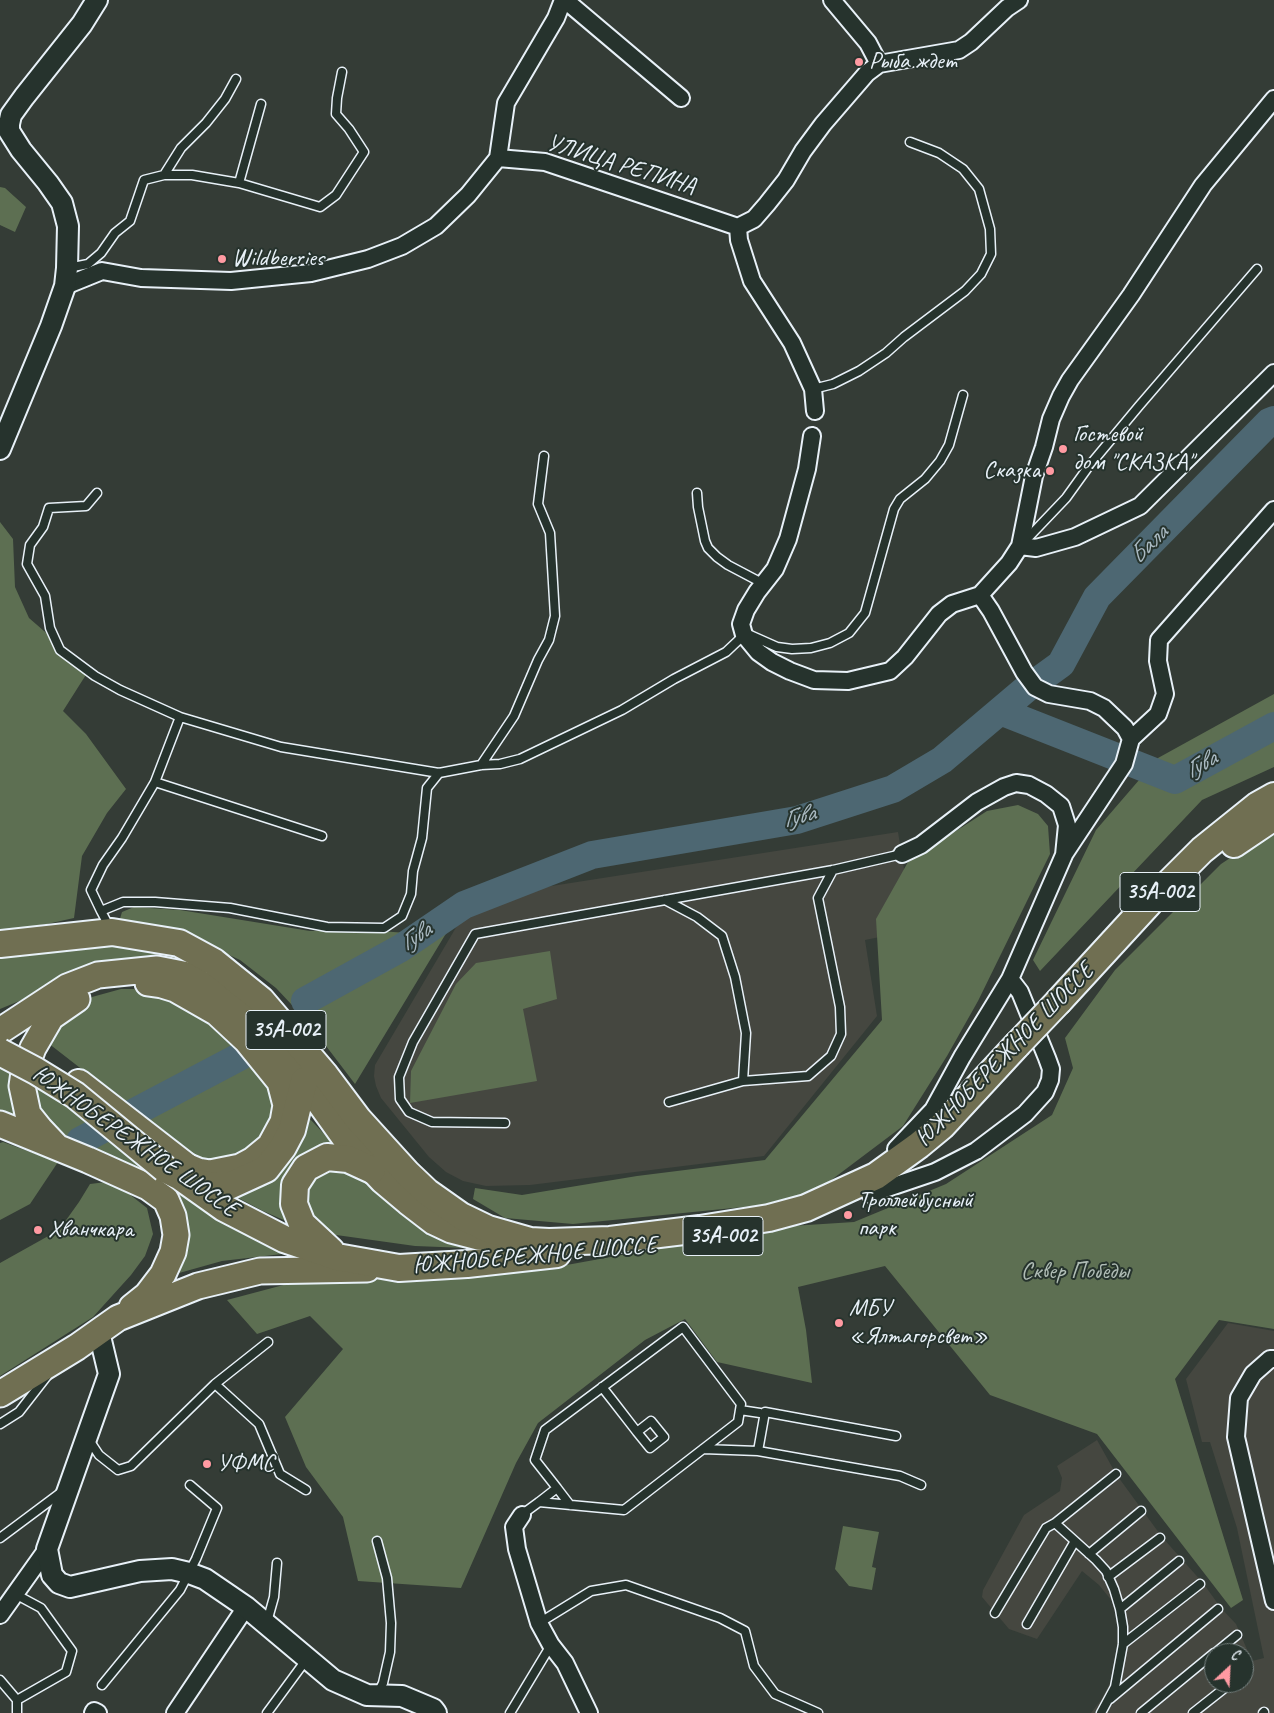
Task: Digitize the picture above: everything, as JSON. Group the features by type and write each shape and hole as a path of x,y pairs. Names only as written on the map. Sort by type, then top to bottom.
{"highway":[{"name":"ЮЖНОБЕРЕЖНОЕ ШОССЕ","path":"1062,1006 1150,902 1202,850 1258,805 1274,796"},
{"name":"ЮЖНОБЕРЕЖНОЕ ШОССЕ","path":"0,944 107,921 179,943 214,962 261,1000 325,1075 368,1130 427,1192 461,1216 488,1229 520,1239 549,1242 610,1240 769,1218 806,1208 876,1176 896,1163 942,1126 1192,879 1232,846 1274,817"},
{"name":"ЮЖНОБЕРЕЖНОЕ ШОССЕ","path":"0,1036 44,1058 79,1083 224,1208 284,1239 337,1257 399,1268 467,1264 701,1240 768,1230 802,1221 870,1194 906,1171 928,1154 990,1095 1022,1048"},
{"name":"ЮЖНОБЕРЕЖНОЕ ШОССЕ","path":"0,1052 75,1095 175,1166"},
{"path":"175,1166 197,1183 217,1186 229,1186 266,1169 283,1147 292,1130 304,1080"},
{"path":"337,1257 302,1224 294,1204 295,1185 306,1168 327,1157 348,1158 372,1170"}],"main road":[{"path":"0,1031 67,987 98,975 157,969 188,975 242,1010 276,1046 304,1080 352,1148 372,1170 402,1197 434,1222 451,1230 478,1237 520,1239"},
{"path":"57,1146 28,1114 22,1086 26,1062 42,1030 51,1017 93,988 120,983 162,985 188,995 217,1013 246,1040 280,1082 286,1105 283,1122 270,1146 253,1160 240,1166 210,1173 175,1166"},
{"path":"0,1124 57,1146 148,1187 166,1200 173,1216 176,1235 173,1252 163,1274 147,1295 62,1357 0,1394"},
{"path":"108,1325 198,1286 260,1271 399,1268"}],"street":[{"path":"0,449 51,326 66,277 68,226 62,204 4,126 24,97 82,24 97,0"},
{"path":"66,277 102,271 142,278 231,281 311,273 368,258 402,246 436,226 468,195 498,158 506,102 556,18 564,0 681,98"},
{"path":"832,0 868,43 879,64"},
{"path":"815,411 813,389 792,343 752,281 739,240 738,227 754,219 767,204 786,180 803,151 823,124 867,73 879,64 959,50 971,42 1007,8 1019,0"},
{"path":"812,436 807,469 788,539 775,569 756,592 746,610 742,624 744,635 758,652 790,671 814,680 848,680 890,671 905,657 939,614 952,604 980,595 1009,563 1020,546 1034,476 1044,448 1051,419 1070,380 1131,295 1203,185 1274,100"},
{"name":"УЛИЦА РЕПИНА","path":"498,158 545,162 738,227"},
{"path":"1020,546 1036,548 1075,537 1140,506 1274,373"},
{"path":"838,1194 886,1158 934,1110 962,1057 1010,979 1064,855 1124,764 1130,743 1158,714 1164,694 1158,661 1158,640 1274,510"},
{"path":"980,595 991,611 1024,672 1035,687 1049,694 1090,701 1104,708 1125,728 1130,743"},
{"path":"902,854 920,845 978,802 1004,787 1016,783 1029,785 1046,794 1061,806 1067,826 1064,855"},
{"path":"870,1194 935,1172 976,1151 1025,1114 1045,1092 1050,1080 1051,1069 1048,1058 1020,992 1010,979"},
{"path":"0,1615 47,1549 109,1374 108,1325"},
{"path":"1274,1358 1270,1359 1253,1374 1239,1398 1236,1438 1274,1601"},
{"path":"523,1514 514,1527 517,1549 539,1623 551,1646 565,1663 589,1713"},
{"path":"47,1549 52,1575 59,1582 70,1587 140,1571 172,1569 205,1579 246,1607 333,1680 367,1694 402,1696 426,1709"},
{"path":"175,1713 246,1607"},
{"path":"93,1713 94,1711 98,1713"}],"lane":[{"path":"66,277 88,264 101,253 114,233 130,221 144,180 164,175 192,175 239,183 320,207 336,195 364,152 349,129 336,114 342,72"},
{"path":"164,175 181,148 206,122 224,99 236,79"},
{"path":"239,183 261,104"},
{"path":"813,389 833,384 859,371 886,353 964,291 981,274 991,254 990,229 980,189 963,169 939,154 910,142"},
{"path":"1020,546 1066,498 1089,466 1133,413 1257,269"},
{"path":"97,493 86,506 49,508 43,527 30,545 27,564 45,596 50,628 60,650 96,676 120,690 180,717 281,747 439,773 481,765 500,764 520,759 622,710 674,679 726,652 744,635 750,635 777,647 792,649 811,648 830,643 850,632 865,613 894,509 900,500 925,479 940,461 949,445 964,395"},
{"path":"481,765 514,716 538,660 550,640 555,616 550,533 538,504 544,456"},
{"path":"697,494 705,541 708,548 717,557 764,584"},
{"path":"180,717 155,782 122,838 103,865 91,890 107,921 124,902 155,902 230,908 327,926 384,928 402,916 411,894 422,838 427,788 439,773"},
{"path":"155,782 322,836"},
{"path":"505,1123 432,1122 409,1112 400,1099 399,1077 413,1042 475,934 833,870 902,854"},
{"path":"669,1102 743,1081 808,1076 831,1056 841,1034 840,1007 818,898 833,870"},
{"path":"665,900 697,917 722,936 735,977 746,1033 743,1081"},
{"path":"539,1502 570,1505 624,1510 738,1422 741,1404 683,1327 545,1430 535,1460 570,1505"},
{"path":"86,1436 99,1456 118,1470 131,1466 215,1384 268,1342"},
{"path":"0,1424 19,1412 62,1357"},
{"path":"215,1384 259,1424 280,1474 306,1490"},
{"path":"602,1387 637,1432"},
{"path":"740,1410 760,1413"},
{"path":"758,1451 766,1412 896,1436"},
{"path":"703,1449 758,1451 900,1476 921,1486"},
{"path":"995,1613 1046,1528 1055,1523 1116,1474"},
{"path":"102,1685 180,1590 190,1573 217,1508 190,1484"},
{"path":"0,1538 68,1487"},
{"path":"523,1514 557,1488"},
{"path":"1089,1554 1141,1511"},
{"path":"1055,1523 1096,1560 1114,1589 1120,1609 1123,1644 1115,1687 1101,1713"},
{"path":"1108,1577 1160,1538"},
{"path":"377,1541 387,1578 390,1623 390,1652 383,1683 377,1695"},
{"path":"1027,1624 1075,1541"},
{"path":"1120,1609 1179,1561"},
{"path":"266,1624 274,1597 277,1563"},
{"path":"1123,1644 1200,1584"},
{"path":"539,1623 591,1591 626,1585 720,1618 745,1631 754,1666 775,1694 818,1713"},
{"path":"15,1594 41,1608 72,1651 66,1672 17,1700"},
{"path":"1107,1702 1218,1609"},
{"path":"1227,1643 1237,1635"},
{"path":"510,1713 551,1646"},
{"path":"267,1713 307,1658"},
{"path":"1141,1713 1204,1661"},
{"path":"0,1680 17,1700 17,1713"},
{"path":"1193,1713 1218,1693"}],"shaded area":[{"path":"898,832 914,930 865,940 877,1016 764,1156 530,1185 486,1186 463,1181 446,1172 429,1157 381,1098 374,1076 375,1065 461,919 472,908 487,900 513,892"},
{"path":"1228,1323 1274,1331 1274,1713 1091,1713 1101,1700 1115,1669 1118,1635 1117,1619 1112,1601 1099,1585 1082,1571 1037,1639 1009,1629 982,1597 983,1590 1024,1515 1060,1491 1062,1478 1057,1466 1097,1440 1116,1474 1162,1537 1236,1624 1244,1643 1204,1643 1204,1693 1254,1693 1254,1660 1264,1658 1237,1528 1210,1442 1202,1442 1186,1379"}],"green space":[{"path":"0,187 5,188 26,207 15,232 0,225"},
{"path":"0,522 13,539 15,587 29,618 89,670 63,711 86,734 126,789 107,813 82,856 74,918 0,932"},
{"path":"1274,694 1274,767 1202,800 1040,971 1033,960 1096,830 1158,758"},
{"path":"1018,805 1038,814 1048,826 1050,854 978,1001 947,1056 903,1126 822,1187 773,1204 573,1224 505,1218 473,1199 475,1188 522,1195 637,1176 765,1160 882,1020 876,919 908,862 987,811"},
{"name":"Сквер Победы","path":"1274,829 1274,1329 1219,1320 1175,1379 1243,1600 1231,1608 1097,1434 990,1395 885,1266 798,1287 806,1330 812,1383 717,1362 685,1319 645,1340 538,1423 516,1463 461,1588 358,1581 343,1517 306,1467 285,1417 343,1349 310,1316 257,1334 227,1300 306,1279 528,1272 776,1227 854,1222 946,1184 1052,1115 1073,1068 1065,1038 1115,970 1221,864"},
{"path":"134,907 180,910 310,931 366,930 407,933 456,917 355,1084 307,1021 276,988 240,960 195,939 154,925 119,922 122,912"},
{"path":"80,947 154,950 205,970 163,963 29,997 0,1009 0,957"},
{"path":"550,951 557,999 523,1009 537,1081 410,1103 411,1071 456,984 476,963"},
{"path":"121,989 151,989 218,1021 278,1093 269,1138 240,1159 200,1161 48,1043 71,1006 92,997"},
{"path":"0,1067 15,1074 18,1124 0,1116"},
{"path":"32,1081 121,1148 299,1252 222,1261 172,1275 182,1222 57,1135 31,1099"},
{"path":"309,1118 348,1159 477,1246 466,1248 415,1246 322,1233 295,1225 229,1193 275,1172 291,1159 302,1138"},
{"path":"3,1142 58,1162 30,1204 0,1220 0,1143"},
{"path":"106,1182 124,1190 147,1208 153,1234 145,1256 131,1275 93,1317 0,1376 0,1263 59,1230 90,1184"},
{"path":"843,1526 879,1532 872,1567 876,1568 872,1590 849,1586 835,1569"}],"waterway":[{"name":"Бала","path":"1039,680 1061,664 1097,597 1269,422 1274,420"},
{"name":"Бала","path":"1000,711 1026,689"},
{"name":"Гува","path":"305,1001 401,948 464,905 592,855 797,820 893,789 942,760 1000,711 1175,780 1274,726"},
{"name":"Гува","path":"80,1141 241,1056"}],"place":[{"name":"Рыба ждет","path":"859,62"},
{"name":"Wildberries","path":"222,259"},
{"name":"Гостевой дом \"СКАЗКА\"","path":"1063,449"},
{"name":"Сказка","path":"1050,471"},
{"name":"Троллейбусный парк","path":"848,1215"},
{"name":"Хванчкара","path":"38,1230"},
{"name":"МБУ «Ялтагорсвет»","path":"839,1323"},
{"name":"УФМС","path":"207,1464"}]}
